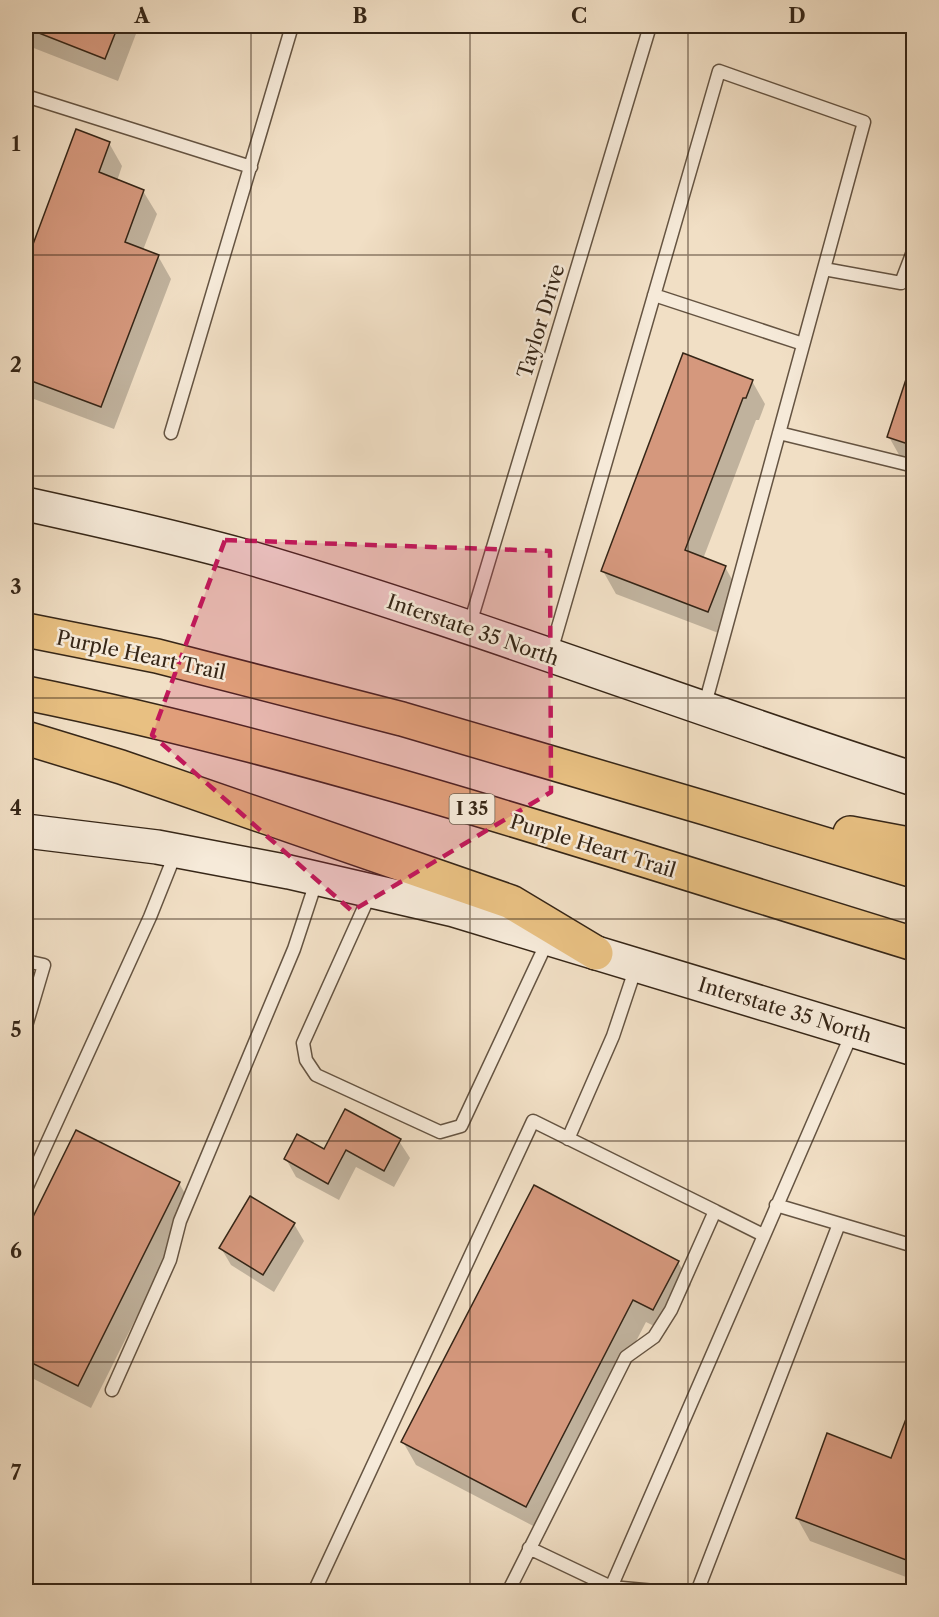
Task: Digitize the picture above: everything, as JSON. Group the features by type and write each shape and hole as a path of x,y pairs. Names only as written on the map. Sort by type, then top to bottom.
{"highway":[{"name":"Purple Heart Trail","path":"26,630 157,656 402,719 914,871"},
{"name":"Purple Heart Trail","path":"26,693 128,714 376,779 914,944"},
{"path":"26,738 121,767 511,902 596,953"},
{"path":"705,808 914,845"}],"main road":[{"name":"Interstate 35 North","path":"26,504 121,525 242,556 402,605 703,710 914,779"},
{"name":"Interstate 35 North","path":"26,831 176,851 317,878 454,910 914,1049"}],"lane":[{"path":"171,433 292,26"},
{"name":"Taylor Drive","path":"469,628 650,26"},
{"path":"550,656 719,71 864,122 703,710"},
{"path":"26,96 251,166"},
{"path":"824,268 902,283 914,249"},
{"path":"654,295 803,344"},
{"path":"779,433 914,466"},
{"path":"26,1189 150,917 176,851"},
{"path":"112,1390 170,1260 180,1221 294,949 317,878"},
{"path":"371,891 303,1043 306,1060 316,1076 440,1132 461,1126 548,939"},
{"path":"26,961 44,965 26,1026"},
{"path":"568,1139 613,1036 637,966"},
{"path":"610,1589 854,1030"},
{"path":"314,1592 533,1121 764,1234"},
{"path":"776,1205 914,1246"},
{"path":"508,1592 626,1357 654,1337 671,1310 715,1211"},
{"path":"697,1592 839,1224"},
{"path":"529,1548 610,1589 666,1592"}],"highlighted area":[{"path":"225,540 550,551 551,792 352,911 152,735"}],"building":[{"path":"26,26 118,26 105,59 26,28"},
{"path":"76,129 110,142 99,172 144,190 125,242 159,255 101,407 26,379 26,263"},
{"path":"683,353 753,380 746,398 743,398 685,550 726,566 708,612 601,571"},
{"path":"914,355 914,446 887,437"},
{"path":"345,1109 401,1139 384,1171 346,1150 328,1184 284,1159 297,1134 324,1149"},
{"path":"76,1130 180,1182 78,1386 26,1360 26,1231"},
{"path":"534,1185 679,1261 653,1310 633,1300 526,1507 401,1442"},
{"path":"250,1196 295,1223 263,1275 219,1248"},
{"path":"914,1398 914,1563 796,1518 827,1433 891,1458"}]}
